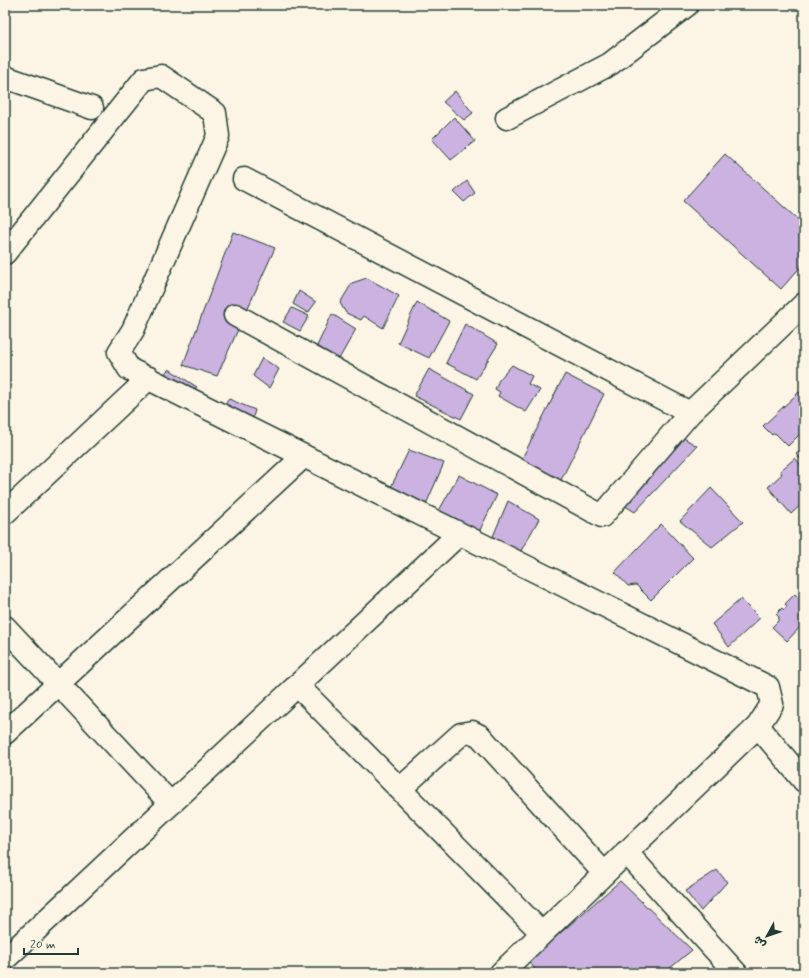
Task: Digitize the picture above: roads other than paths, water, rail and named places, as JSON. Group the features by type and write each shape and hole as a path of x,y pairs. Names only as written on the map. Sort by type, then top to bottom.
{"street":[{"path":"507,118 610,64 687,5"},
{"path":"5,253 144,79 161,76 215,113 218,136 133,330 119,352 129,369 768,687 772,704 758,726 542,933 513,969"},
{"path":"5,77 92,108"},
{"path":"244,179 690,413"},
{"path":"235,315 602,516 690,413 804,304"},
{"path":"5,512 149,378"},
{"path":"5,733 304,456"},
{"path":"5,959 459,534"},
{"path":"5,627 171,804"},
{"path":"297,686 542,933"},
{"path":"758,726 804,781"},
{"path":"400,790 461,734 472,732 480,736 604,873"},
{"path":"626,852 736,973"}]}
